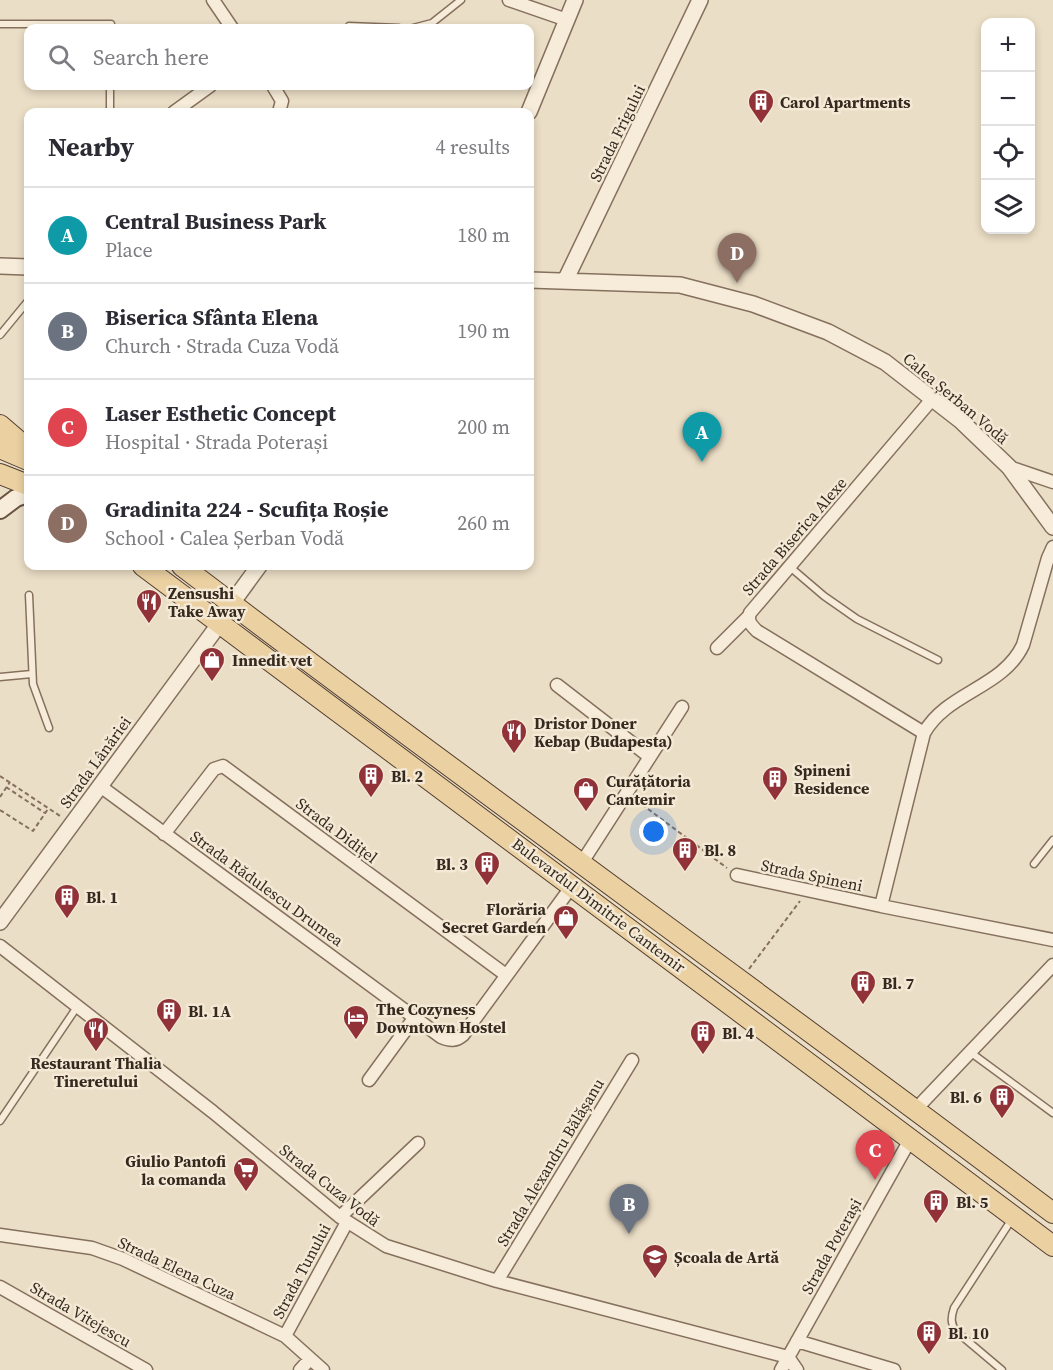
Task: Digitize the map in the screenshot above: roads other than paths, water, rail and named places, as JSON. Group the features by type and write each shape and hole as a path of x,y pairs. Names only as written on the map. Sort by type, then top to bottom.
{"main road":[{"path":"0,425 24,446"},
{"path":"0,448 24,458"},
{"path":"0,474 24,483"},
{"path":"0,510 16,498 24,495"},
{"name":"Bulevardul Dimitrie Cantemir","path":"148,570 1053,1246"},
{"name":"Bulevardul Dimitrie Cantemir","path":"187,570 1053,1212"}],"street":[{"path":"213,0 229,24"},
{"path":"509,0 567,20"},
{"path":"531,108 575,0"},
{"name":"Strada Frigului","path":"565,281 700,0"},
{"path":"180,108 204,90"},
{"path":"275,90 282,101 280,108"},
{"path":"0,266 24,267"},
{"name":"Calea Șerban Vodă","path":"534,280 680,285 789,316 864,349 933,398 1009,467 1053,527"},
{"name":"Strada Biserica Alexe","path":"924,733 757,631 749,622 748,617 933,398"},
{"path":"1009,467 1053,482"},
{"path":"881,906 924,733 939,713 956,700 996,677 1018,656 1053,547"},
{"path":"232,603 256,570"},
{"path":"717,648 748,617"},
{"name":"Strada Lânăriei","path":"0,922 220,623"},
{"path":"557,686 650,757"},
{"path":"581,864 682,707"},
{"name":"Strada Didițel","path":"165,834 214,769 223,766 506,975"},
{"name":"Strada Rădulescu Drumea","path":"100,786 444,1038 452,1040 463,1035 572,886"},
{"name":"Strada Spineni","path":"737,875 807,892 1053,940"},
{"name":"Strada Cuza Vodă","path":"0,946 213,1113 343,1219 386,1246 497,1281 788,1357"},
{"path":"916,1109 1053,964"},
{"path":"369,1080 415,1017"},
{"name":"Strada Alexandru Bălășanu","path":"497,1281 632,1060"},
{"name":"Strada Poterași","path":"781,1370 911,1138"},
{"name":"Strada Tunului","path":"285,1336 343,1219 418,1143"},
{"name":"Strada Elena Cuza","path":"0,1235 101,1251 285,1336 323,1370"},
{"name":"Strada Vitejescu","path":"0,1287 146,1370"},
{"path":"797,1341 894,1370"},
{"path":"788,1357 797,1370"},
{"path":"300,1370 310,1359"}],"lane":[{"path":"428,24 461,0"},
{"path":"0,24 111,24"},
{"path":"110,90 110,108"},
{"path":"0,334 24,306"},
{"path":"790,566 856,620 938,660"},
{"path":"29,595 32,674 35,693 49,728"},
{"path":"0,677 32,674"},
{"path":"1034,864 1053,840"},
{"path":"0,1121 77,1007"},
{"path":"970,1052 1053,1113"},
{"path":"1002,1370 957,1332 951,1318 954,1308 1014,1215"}],"place":[{"name":"Carol Apartments","path":"761,125"},
{"name":"Gradinita 224 - Scufița Roșie","path":"737,283"},
{"name":"Central Business Park","path":"702,462"},
{"name":"Zensushi Take Away","path":"149,625"},
{"name":"Innedit vet","path":"212,683"},
{"name":"Dristor Doner Kebap (Budapesta)","path":"514,755"},
{"name":"Bl. 2","path":"371,799"},
{"name":"Spineni Residence","path":"775,802"},
{"name":"Curățătoria Cantemir","path":"586,813"},
{"name":"Bl. 8","path":"685,873"},
{"name":"Bl. 3","path":"487,887"},
{"name":"Bl. 1","path":"67,920"},
{"name":"Florăria Secret Garden","path":"566,941"},
{"name":"Bl. 7","path":"863,1006"},
{"name":"Bl. 1A","path":"169,1034"},
{"name":"The Cozyness Downtown Hostel","path":"356,1041"},
{"name":"Restaurant Thalia Tineretului","path":"96,1053"},
{"name":"Bl. 4","path":"703,1056"},
{"name":"Bl. 6","path":"1002,1120"},
{"name":"Laser Esthetic Concept","path":"875,1180"},
{"name":"Giulio Pantofi la comanda","path":"246,1193"},
{"name":"Bl. 5","path":"936,1225"},
{"name":"Biserica Sfânta Elena","path":"629,1234"},
{"name":"Școala de Artă","path":"655,1280"},
{"name":"Bl. 10","path":"929,1356"}]}
